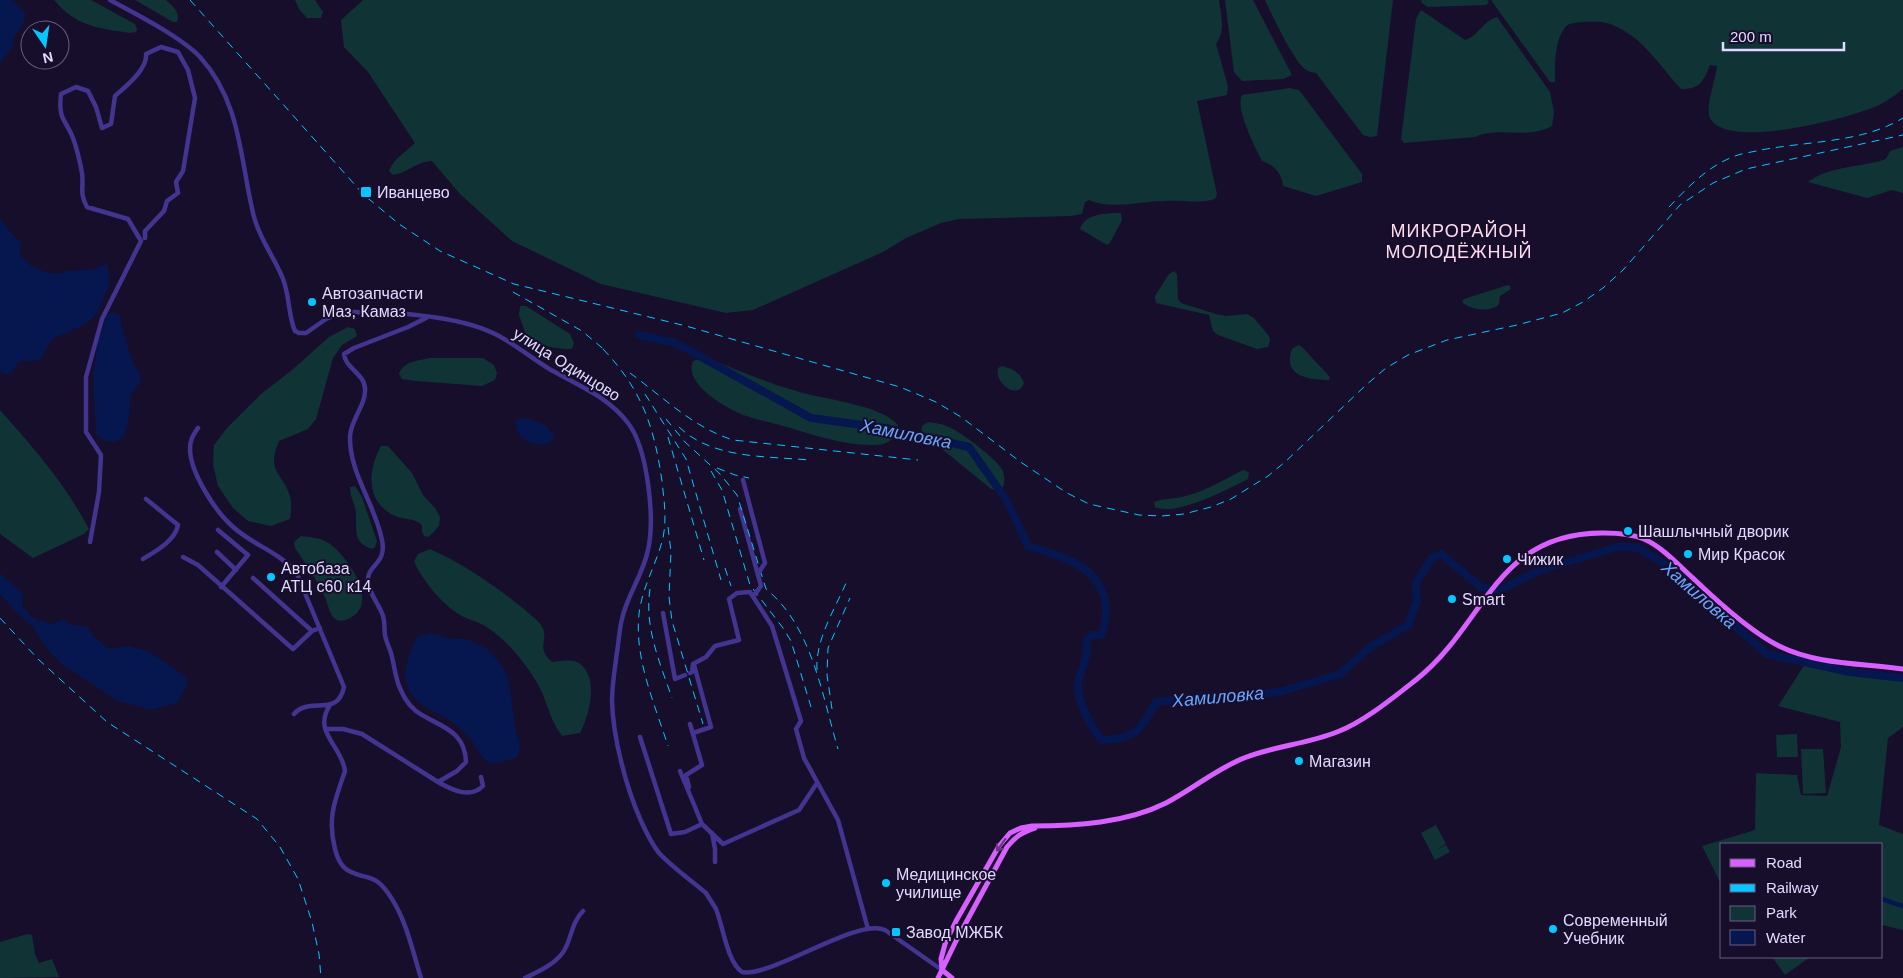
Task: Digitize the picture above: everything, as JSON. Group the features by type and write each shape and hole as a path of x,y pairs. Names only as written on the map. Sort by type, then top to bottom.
{"main road":[{"path":"952,978 942,970 941,960 952,929 999,846 1010,833 1026,827 1103,822 1151,810 1177,797 1215,772 1240,759 1269,749 1332,734 1350,726 1431,667 1444,653 1488,592 1520,560 1539,547 1570,537 1602,532 1624,534 1644,539 1669,556 1697,582 1766,638 1781,646 1796,652 1833,661 1903,669"},
{"path":"938,978 1007,847 1014,838 1022,833 1042,826"}],"street":[{"name":"улица Одинцово","path":"110,0 192,49 213,75 234,116 255,220 289,295 295,331 306,333 326,319 350,312 427,317 461,322 499,336 542,365 601,397 619,413 635,434 646,474 650,526 648,551 621,622 614,682 613,712 622,764 628,787 651,842 659,852 706,893 716,908 733,960 745,976"},
{"path":"90,542 99,492 101,455 86,432 86,377 102,319 141,241 128,219 87,207 83,200 81,191 82,172 73,138 61,116 61,94 76,87 88,91 96,107 102,128 105,128 111,124 115,96 134,80 146,58 146,54 161,47 178,52 188,70 195,98 183,171 176,182 178,193 167,201 164,211 145,231 145,238"},
{"path":"427,317 344,354 346,360 364,382 366,390 352,424 350,435 351,451 354,466 372,507 382,538 384,551 382,558 370,573 368,582 384,618 385,635 398,683 408,703 415,710 448,728 458,739 466,756 464,766 438,782"},
{"path":"198,428 191,439 192,464 210,498 231,526 290,565 297,574 344,687 343,696 330,705 325,713 323,723 346,771 334,801 330,823 336,855 343,866 349,871 371,877 380,882 388,893 399,910 421,978"},
{"path":"743,480 765,563 758,575"},
{"path":"143,559 176,533 178,525 146,499"},
{"path":"740,509 761,586 755,594"},
{"path":"218,530 248,555 222,586"},
{"path":"217,552 236,570"},
{"path":"183,558 198,565 293,649 312,630 320,628"},
{"path":"253,578 312,630"},
{"path":"693,664 706,658 715,646 739,640 728,599 736,593 750,592 755,594 772,626 801,721 796,729 804,758 838,820 868,929"},
{"path":"664,613 675,679 692,672 693,664"},
{"path":"692,733 711,727 693,664"},
{"path":"294,714 298,709 304,707 330,705"},
{"path":"690,724 702,765 686,775 691,798"},
{"path":"325,729 343,729 362,734 452,790 469,793 475,792 483,786 484,782 481,778"},
{"path":"640,737 671,834 685,832 702,824"},
{"path":"680,771 702,824 723,844 799,810 817,783"},
{"path":"712,833 715,862"},
{"path":"525,978 548,965 566,950 577,917 583,911"},
{"path":"745,976 773,971 868,929 879,928 897,938 942,970"}],"green space":[{"path":"54,0 91,0 135,24 136,32 130,33 89,25 71,16"},
{"path":"135,0 166,0 177,12 177,22 173,22"},
{"path":"295,0 315,0 323,12 321,18 307,18 299,9"},
{"path":"363,0 1219,0 1222,29 1216,44 1228,86 1227,95 1197,101 1217,194 1215,199 1203,201 1165,201 1117,205 1089,200 1085,202 1082,214 1071,216 959,219 941,223 906,238 883,252 753,310 726,313 601,284 512,241 460,194 432,161 421,163 393,175 389,171 394,163 415,143 368,72 344,47 341,20"},
{"path":"1225,0 1253,0 1292,75 1283,79 1242,81 1234,72"},
{"path":"1265,0 1393,0 1377,136 1363,135 1316,73 1307,71 1300,64 1283,37"},
{"path":"1421,0 1487,0 1489,2 1486,5 1428,7"},
{"path":"1491,0 1903,0 1903,89 1877,106 1841,118 1789,129 1739,132 1721,127 1710,118 1709,107 1717,66 1710,65 1703,80 1697,86 1681,89 1644,47 1629,34 1607,23 1580,22 1569,24 1562,32 1556,53 1555,82 1550,82"},
{"path":"1421,10 1465,40 1474,35 1487,22 1497,17 1550,92 1554,112 1552,126 1533,132 1494,133 1475,137 1404,143 1401,139 1416,19"},
{"path":"1290,88 1299,90 1362,174 1362,182 1316,196 1283,186 1277,170 1262,161 1243,118 1241,109 1242,95"},
{"path":"1903,147 1903,193 1892,190 1867,198 1808,182 1826,172 1886,159 1890,151"},
{"path":"1121,213 1122,220 1110,243 1107,245 1080,229 1082,224 1089,218"},
{"path":"1174,271 1177,274 1178,299 1181,303 1226,316 1247,314 1254,318 1269,336 1268,347 1257,349 1218,335 1213,331 1209,315 1156,303 1155,296 1169,274"},
{"path":"1508,285 1511,289 1500,296 1499,304 1491,309 1475,309 1462,302 1464,299"},
{"path":"520,306 526,306 570,334 574,343 572,349 550,347 528,341 519,315"},
{"path":"348,327 355,329 357,336 342,345 333,358 316,419 308,429 279,441 275,452 275,466 290,496 290,519 271,526 248,521 233,508 218,486 213,465 214,445 227,428 261,394 292,370 329,337"},
{"path":"1298,345 1330,377 1329,380 1305,377 1294,371 1290,358 1292,349"},
{"path":"706,357 751,376 784,387 851,403 879,412 898,425 896,436 879,445 852,444 743,415 717,401 694,378 692,370 693,361"},
{"path":"429,358 483,358 494,365 497,373 495,380 482,386 402,379 399,374 404,366 411,362"},
{"path":"1002,366 1013,370 1020,376 1024,383 1021,388 1012,390 1003,384 998,374 998,368"},
{"path":"0,410 37,452 70,497 89,529 84,534 33,558 0,534"},
{"path":"928,422 951,428 985,452 1002,470 1004,478 1003,487 996,491 990,488 921,432 922,426"},
{"path":"381,446 388,446 412,473 423,495 435,508 440,517 439,526 428,537 424,536 422,525 419,522 393,515 377,501 373,493 372,474 373,465"},
{"path":"1245,470 1249,473 1248,479 1202,501 1176,508 1164,509 1155,507 1154,502 1193,494"},
{"path":"355,486 362,497 377,541 372,549 360,542 356,532 355,507 350,490 350,487"},
{"path":"301,536 313,537 330,544 353,570 362,593 362,603 357,612 348,619 337,620 331,614 318,584 295,548 294,542"},
{"path":"430,549 455,561 479,576 513,600 535,619 544,631 544,652 552,662 573,661 579,663 585,670 591,687 591,697 587,717 580,733 562,736 552,718 540,688 530,671 517,655 496,634 451,609 432,590 414,561 418,554"},
{"path":"1805,664 1903,681 1903,727 1888,738 1879,825 1903,834 1903,930 1883,925 1883,843 1720,843 1720,882 1702,846 1755,830 1756,773 1797,775 1801,795 1827,796 1841,747 1840,722 1778,706"},
{"path":"1797,734 1798,757 1777,757 1776,735"},
{"path":"1801,749 1823,749 1826,793 1803,794"},
{"path":"1436,825 1446,844 1436,850 1446,845 1450,852 1435,860 1421,833"},
{"path":"27,934 32,935 35,954 39,963 52,959 59,977 0,978 0,942"},
{"path":"1773,958 1809,958 1785,975"}],"water":[{"path":"0,0 12,0 26,14 24,20 20,20 20,29 12,40 14,44 0,64"},
{"path":"0,218 11,233 21,242 20,255 30,265 45,272 56,274 94,269 107,264 110,283 97,314 84,325 52,339 40,360 20,361 11,373 6,375 0,371"},
{"path":"113,312 119,314 128,348 141,379 131,396 126,430 119,440 113,442 103,440 96,434 93,376 98,341 107,315"},
{"path":"526,418 545,425 554,436 553,440 548,443 535,444 523,438 518,433 516,420"},
{"path":"0,573 23,594 22,606 33,618 51,624 64,619 69,624 88,627 93,636 109,649 129,646 148,651 177,670 186,678 187,685 177,703 151,710 118,701 62,664 50,652 32,626 0,594"},
{"path":"431,633 454,639 467,639 487,649 504,668 509,682 516,732 520,745 518,756 499,763 488,762 482,757 469,737 449,720 420,702 409,689 405,675 410,652 417,637"}],"waterway":[{"name":"Хамиловка","path":"639,335 676,343 811,418 885,428 969,447 1007,501 1028,546 1072,561 1082,567 1091,574 1103,594 1106,603 1103,630 1101,635 1092,635 1087,640 1086,658 1078,683 1079,697 1085,713 1102,740 1123,738 1136,731 1146,720 1156,702 1204,696 1242,696 1279,692 1340,674 1369,648 1408,625 1417,601 1417,581 1432,558 1441,554 1482,588 1487,588"},
{"name":"Хамиловка","path":"1495,589 1500,590 1540,570 1621,546 1638,548 1659,560 1767,654 1850,672 1903,678"},
{"path":"1883,899 1903,906"}],"railway":[{"path":"190,0 364,195 399,224 440,251 514,284 686,326 900,387 936,402 961,417 1022,463 1067,493 1089,504 1139,515 1162,516 1184,514 1211,507 1231,499 1268,476 1366,385 1386,368 1408,355 1447,340 1562,313 1583,302 1603,288 1623,270 1680,205 1713,183 1746,169 1903,135"},
{"path":"1669,207 1707,171 1735,156 1779,147 1852,137 1887,126 1903,118"},
{"path":"513,292 582,331 607,352"},
{"path":"603,349 628,379 637,394 650,426 659,461 665,516 664,531 643,594 638,631 647,681 668,746"},
{"path":"630,373 692,420 719,435 733,440 918,460"},
{"path":"645,394 686,459 721,580"},
{"path":"666,419 685,442 720,474 737,495 766,589 782,604 805,642 820,684 838,749"},
{"path":"679,427 707,445 723,450 740,454 809,460"},
{"path":"668,437 704,560"},
{"path":"717,468 749,478"},
{"path":"711,471 722,490 750,585 791,641 811,707"},
{"path":"668,527 671,552 669,597 672,621 703,724"},
{"path":"725,568 731,586"},
{"path":"817,670 817,659 822,636 846,583"},
{"path":"650,589 649,617 651,631 672,698"},
{"path":"832,709 827,675 828,648 850,598"},
{"path":"0,618 38,659 107,722 257,819 280,847 298,879 312,922 319,954 321,978"}],"place":[{"name":"Иванцево","path":"366,192"},
{"name":"Автозапчасти Маз, Камаз","path":"312,302"},
{"name":"Шашлычный дворик","path":"1628,531"},
{"name":"Мир Красок","path":"1688,554"},
{"name":"Чижик","path":"1507,559"},
{"name":"Автобаза АТЦ с60 к14","path":"271,577"},
{"name":"Smart","path":"1452,599"},
{"name":"Магазин","path":"1299,761"},
{"name":"Медицинское училище","path":"886,883"},
{"name":"Современный Учебник","path":"1553,929"},
{"name":"Завод МЖБК","path":"896,932"}],"district":[{"name":"МИКРОРАЙОН МОЛОДЁЖНЫЙ","path":"1459,241"}]}
